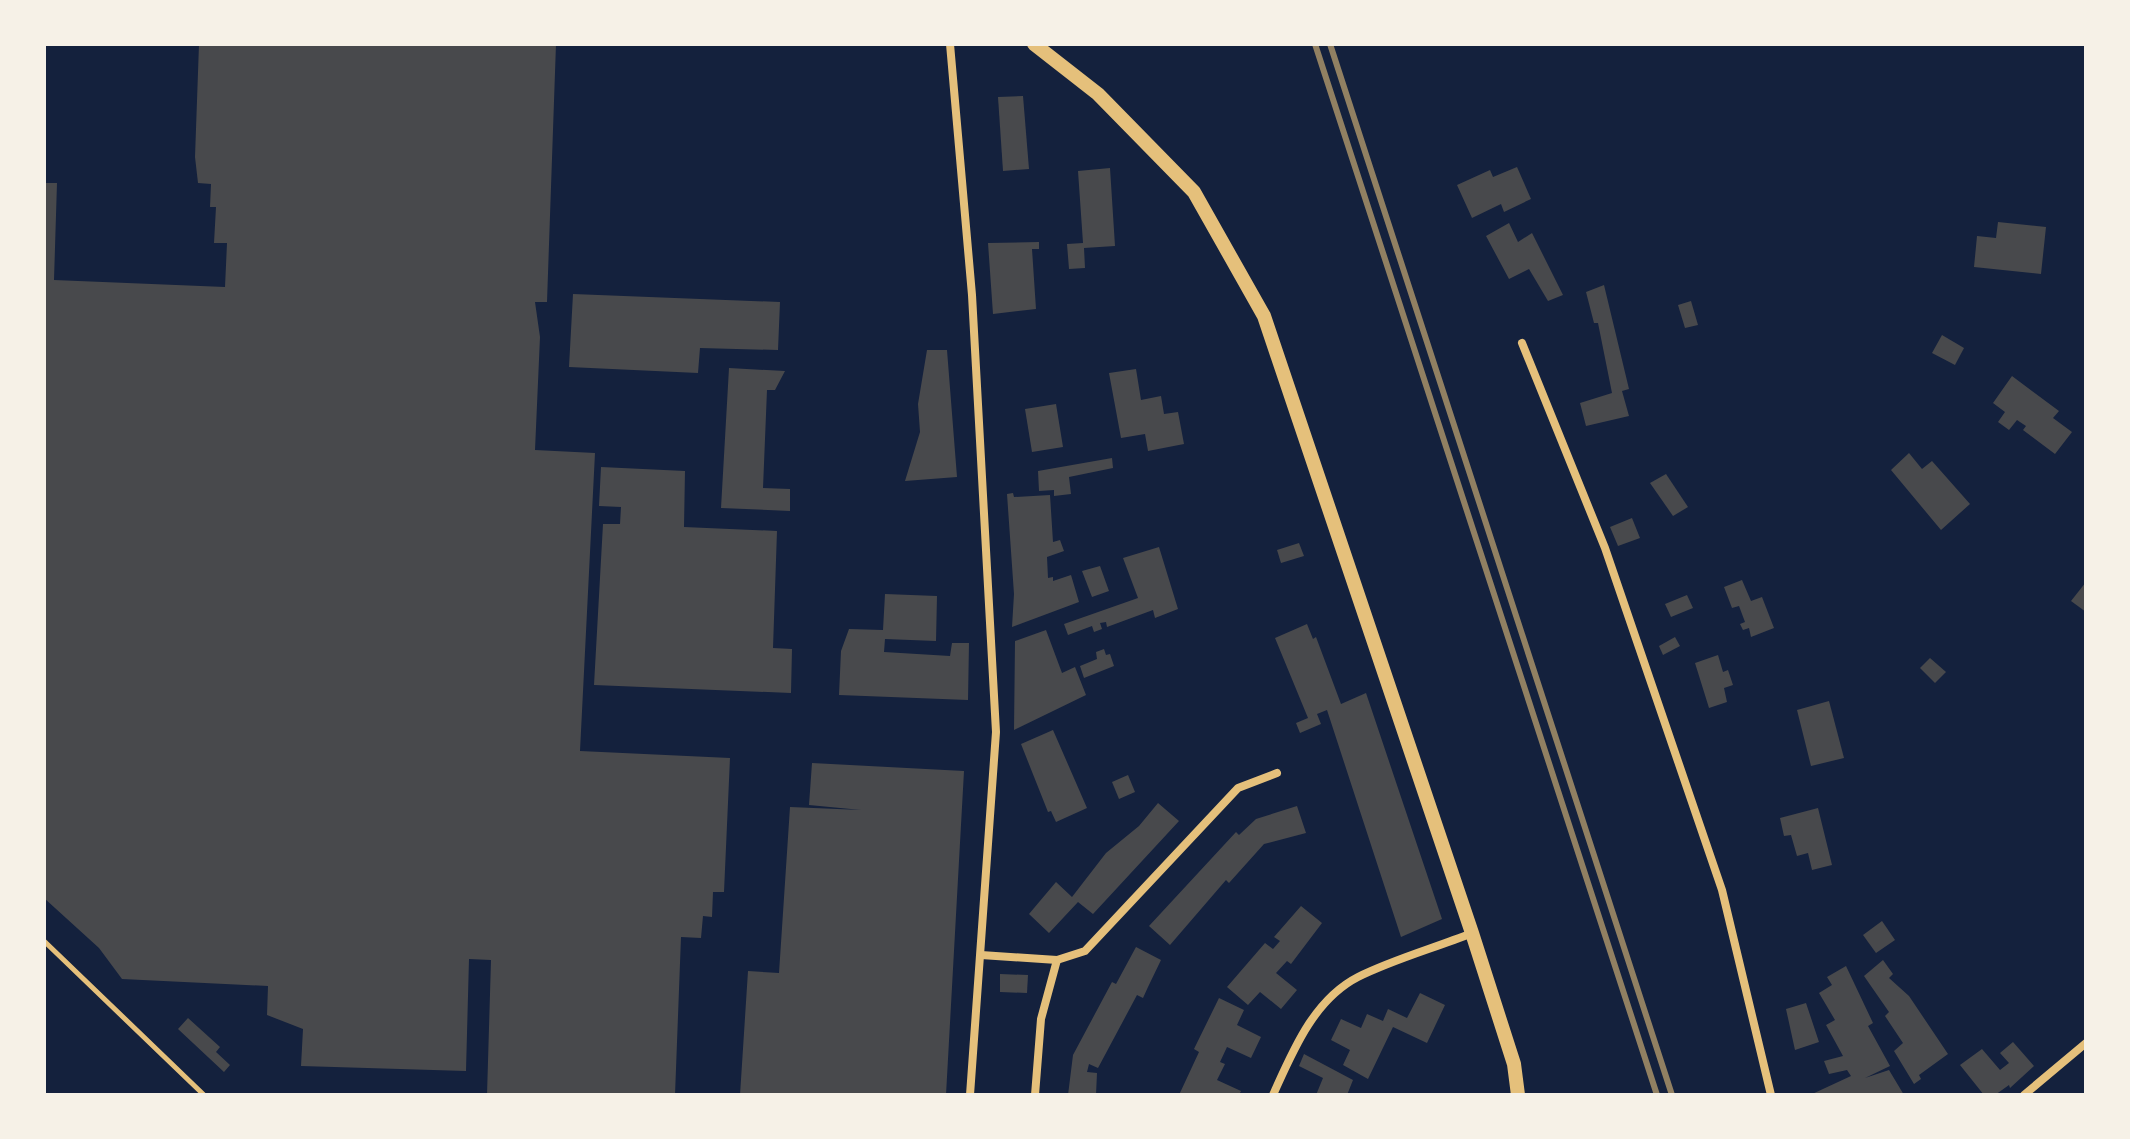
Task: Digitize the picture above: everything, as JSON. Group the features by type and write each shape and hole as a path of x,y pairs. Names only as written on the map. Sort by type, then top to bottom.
{"street":[{"path":"950,44 972,295 996,732 981,955 976,975 970,1095"},
{"path":"1034,44 1098,94 1194,192 1264,316 1472,933 1514,1064 1518,1095"},
{"path":"1522,343 1605,548 1722,890 1771,1095"},
{"path":"981,955 1057,960 1085,951 1238,788 1277,773"},
{"path":"1273,1095 1294,1047 1318,1012 1355,978 1472,933"},
{"path":"1035,1095 1041,1019 1057,960"},
{"path":"2024,1095 2086,1043"}],"path":[{"path":"44,941 204,1095"}],"building":[{"path":"199,44 556,44 547,302 535,302 540,337 535,450 595,453 580,751 730,758 724,892 713,892 712,917 703,916 701,938 681,937 675,1095 487,1095 491,960 469,959 466,1071 301,1066 303,1029 267,1015 268,986 122,979 99,948 44,898 44,183 57,183 54,280 225,287 227,243 214,243 216,207 210,207 211,184 198,183 195,157"},
{"path":"1023,96 1029,169 1003,171 998,97"},
{"path":"1517,167 1531,199 1504,212 1501,204 1472,218 1457,185 1490,170 1493,177"},
{"path":"1110,168 1115,246 1084,248 1085,268 1069,269 1067,244 1083,243 1078,171"},
{"path":"1998,222 2046,227 2041,274 1974,267 1977,236 1996,238"},
{"path":"1509,223 1518,242 1532,233 1563,295 1548,301 1529,269 1509,279 1486,236"},
{"path":"1039,242 1039,249 1032,249 1036,309 993,314 988,243"},
{"path":"1604,285 1629,389 1622,391 1629,416 1586,426 1580,403 1612,393 1598,323 1594,323 1586,292"},
{"path":"573,294 780,302 778,350 700,348 698,373 569,367"},
{"path":"1691,301 1698,325 1685,328 1678,305"},
{"path":"1942,335 1964,348 1955,365 1932,353"},
{"path":"927,350 947,350 957,477 905,481 920,432 918,404"},
{"path":"729,368 785,371 775,390 767,390 763,488 790,489 790,511 721,508"},
{"path":"1136,369 1141,400 1161,396 1164,414 1178,412 1184,444 1148,451 1145,434 1121,438 1109,373"},
{"path":"2012,376 2059,411 2053,418 2072,432 2055,454 2023,430 2026,426 2017,420 2009,430 1998,422 2005,412 1993,403"},
{"path":"1056,404 1063,447 1032,452 1025,409"},
{"path":"1909,453 1922,469 1932,461 1970,504 1941,530 1891,470"},
{"path":"1112,458 1113,468 1069,477 1071,494 1054,496 1054,490 1039,491 1038,471"},
{"path":"601,467 685,471 684,527 777,531 773,648 792,649 791,693 594,685 603,524 620,524 621,507 599,506"},
{"path":"1666,474 1688,507 1673,516 1650,483"},
{"path":"1013,493 1014,497 1050,495 1053,542 1060,540 1064,551 1047,557 1048,578 1053,577 1053,581 1071,575 1079,602 1012,627 1014,594 1007,494"},
{"path":"1632,518 1640,538 1618,546 1610,527"},
{"path":"1299,543 1304,556 1281,563 1277,550"},
{"path":"1159,547 1178,609 1155,618 1153,610 1107,627 1106,622 1100,623 1102,629 1094,632 1092,626 1068,635 1064,624 1138,598 1123,558"},
{"path":"1100,566 1109,591 1092,597 1082,571"},
{"path":"1742,580 1751,601 1762,597 1774,628 1751,637 1749,628 1743,630 1740,624 1745,622 1739,606 1732,608 1724,587"},
{"path":"2086,582 2086,612 2071,601"},
{"path":"885,594 937,596 936,641 885,639 884,652 950,656 952,643 969,643 968,700 839,695 841,651 849,629 883,630"},
{"path":"1687,595 1693,608 1671,617 1665,604"},
{"path":"1307,624 1313,639 1316,637 1341,704 1366,693 1442,919 1401,937 1327,710 1317,714 1321,724 1300,733 1296,723 1308,718 1275,638"},
{"path":"1046,630 1062,673 1075,667 1086,695 1014,730 1015,641"},
{"path":"1675,637 1680,646 1663,655 1659,646"},
{"path":"1104,649 1106,655 1110,654 1114,666 1084,678 1080,666 1097,659 1096,652"},
{"path":"1718,655 1723,672 1728,670 1733,685 1724,688 1727,702 1709,708 1695,663"},
{"path":"1930,658 1946,672 1935,683 1920,668"},
{"path":"1829,701 1844,758 1811,766 1797,710"},
{"path":"1053,730 1087,808 1056,822 1051,811 1048,812 1021,744"},
{"path":"812,763 964,771 946,1095 740,1095 748,971 779,973 790,807 861,810 809,805"},
{"path":"1128,775 1135,792 1119,799 1112,782"},
{"path":"1158,803 1179,821 1093,914 1078,902 1049,933 1029,914 1056,882 1072,897 1106,853 1139,826"},
{"path":"1297,806 1306,833 1264,844 1229,883 1226,880 1170,945 1149,926 1236,832 1239,835 1256,819"},
{"path":"1818,808 1832,865 1812,870 1808,853 1797,856 1791,835 1784,836 1780,818"},
{"path":"1301,906 1322,923 1291,964 1287,961 1276,973 1297,990 1281,1009 1260,992 1248,1005 1227,987 1265,943 1273,949 1280,941 1274,937"},
{"path":"1882,921 1895,940 1876,953 1863,935"},
{"path":"1136,947 1161,960 1143,998 1137,995 1098,1068 1089,1064 1087,1072 1097,1073 1096,1095 1068,1095 1073,1055 1112,982 1116,984"},
{"path":"1883,960 1893,974 1889,978 1909,996 1948,1054 1919,1075 1921,1079 1914,1084 1894,1051 1903,1043 1885,1016 1889,1012 1864,976"},
{"path":"1846,966 1873,1023 1868,1026 1890,1066 1865,1078 1889,1070 1904,1095 1810,1095 1851,1076 1847,1070 1829,1074 1824,1061 1843,1056 1826,1025 1835,1020 1819,993 1832,985 1827,977"},
{"path":"1000,974 1028,975 1027,993 1000,992"},
{"path":"1420,993 1445,1005 1427,1043 1393,1027 1368,1079 1343,1065 1350,1050 1331,1040 1341,1019 1361,1028 1367,1014 1383,1021 1388,1009 1407,1018"},
{"path":"1219,998 1244,1010 1237,1025 1261,1037 1251,1058 1227,1047 1220,1062 1225,1064 1217,1080 1241,1091 1239,1095 1179,1095 1199,1052 1194,1049"},
{"path":"1806,1003 1819,1042 1795,1050 1786,1009"},
{"path":"188,1018 220,1047 216,1052 230,1065 224,1072 178,1029"},
{"path":"2013,1042 2034,1066 2010,1088 2009,1085 1995,1095 1984,1095 1960,1065 1982,1049 2000,1070 2009,1063 2000,1053"},
{"path":"1304,1054 1353,1080 1347,1095 1316,1095 1323,1078 1299,1066"}],"railway":[{"path":"1315,44 1657,1095"},
{"path":"1330,44 1672,1095"}]}
